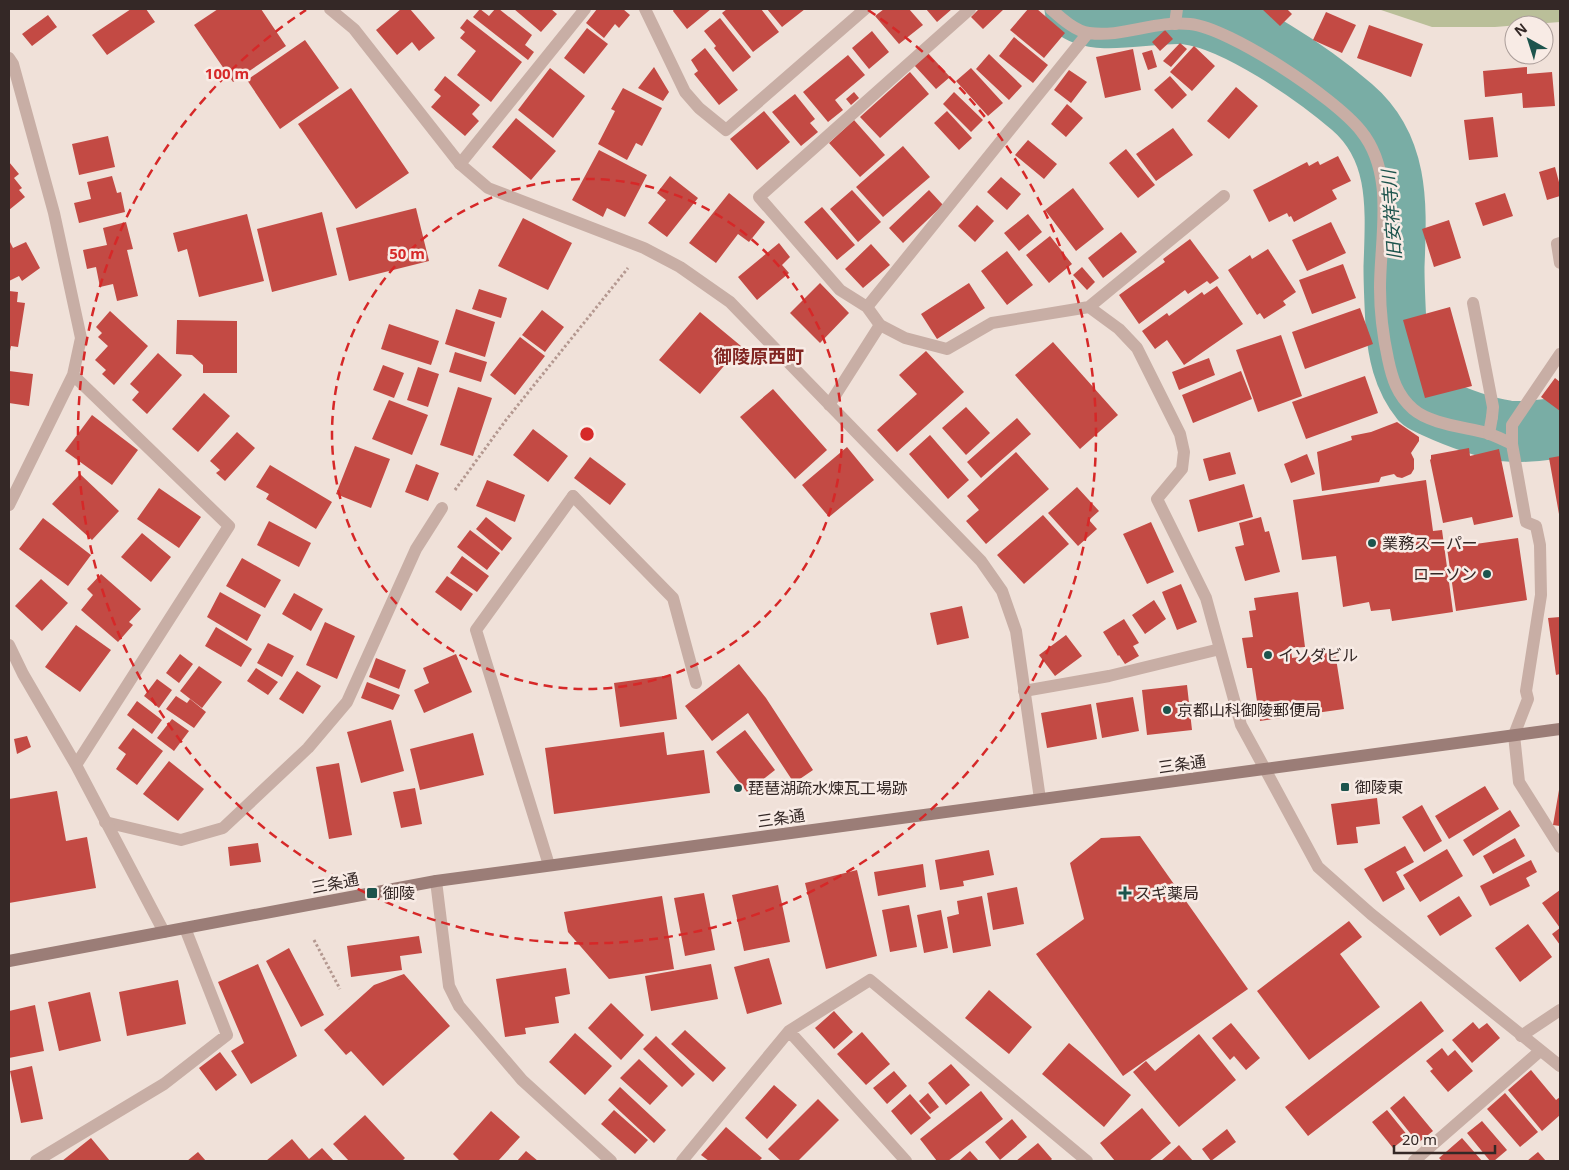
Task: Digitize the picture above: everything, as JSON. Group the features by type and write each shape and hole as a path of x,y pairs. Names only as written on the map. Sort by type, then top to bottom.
{"main road":[{"name":"三条通","path":"9,961 436,881 1560,729"}],"street":[{"path":"330,9 354,29 460,164 488,188 644,248 680,268 730,302 981,561 1002,591 1016,631 1040,799"},
{"path":"460,164 584,9"},
{"path":"645,9 685,92 700,108 726,130 865,9"},
{"path":"970,9 759,197 840,290 867,308 880,325 905,338 947,349 992,322 1089,307 1224,196"},
{"path":"1051,9 1064,21 1088,33 1123,31 1176,18 1188,24 1203,26 1254,51 1308,86 1346,116 1360,129 1372,149 1383,191 1384,208 1380,290 1384,341 1392,379 1404,400 1414,410 1424,416 1512,436"},
{"path":"867,308 1088,33"},
{"path":"9,505 73,375 81,338 54,213 10,63"},
{"path":"1560,243 1557,244 1560,263"},
{"path":"1473,303 1493,407 1490,432"},
{"path":"1089,307 1120,330 1137,348 1180,434 1184,452 1182,469 1157,499 1206,598 1241,725 1318,867 1371,914 1560,1066"},
{"path":"829,405 880,325"},
{"path":"1560,354 1512,436 1526,522 1536,526 1540,545 1541,595 1526,691 1528,699 1514,735 1519,782 1560,847"},
{"path":"73,375 229,526 76,765"},
{"path":"549,865 476,630 573,496 673,598 696,683"},
{"path":"105,822 181,840 223,828 308,748 347,702 416,549 442,508"},
{"path":"9,645 23,674 76,765 164,932"},
{"path":"1024,691 1109,676 1220,649"},
{"path":"436,881 449,986 460,1006 522,1080 611,1161"},
{"path":"36,1161 164,1084 227,1035 185,928"},
{"path":"682,1161 789,1031 870,980 1085,1161"},
{"path":"1521,1036 1560,1010"},
{"path":"789,1031 906,1161"},
{"path":"1414,1161 1540,1051"}],"path":[{"path":"442,508 506,420 644,248"},
{"path":"314,940 340,989"}],"green space":[{"path":"1378,9 1560,9 1560,22 1554,22 1554,15 1504,15 1504,26 1432,27"}],"building":[{"path":"131,9 146,9 155,22 107,55 92,35"},
{"path":"218,9 261,9 286,46 233,82 194,25"},
{"path":"401,9 410,9 435,38 419,51 412,42 397,55 376,30"},
{"path":"480,9 489,16 495,9 499,9 532,35 525,45 534,52 528,60 473,17"},
{"path":"514,9 551,9 557,14 541,32"},
{"path":"597,9 623,9 630,15 619,28 615,24 604,38 586,23"},
{"path":"674,9 711,9 687,29 673,11"},
{"path":"727,9 761,9 779,32 753,52 722,13"},
{"path":"767,9 805,9 782,27"},
{"path":"884,9 909,9 923,25 899,44 875,16"},
{"path":"926,9 952,9 937,22"},
{"path":"979,9 1004,9 983,29 971,17"},
{"path":"1028,9 1037,9 1065,33 1044,58 1010,30"},
{"path":"1262,9 1287,9 1292,14 1280,26"},
{"path":"1326,12 1356,25 1342,53 1313,40"},
{"path":"48,15 57,27 32,46 22,34"},
{"path":"720,18 751,57 733,72 714,48 716,46 704,31"},
{"path":"467,19 522,62 491,102 457,75 476,51 460,38 465,32 460,28"},
{"path":"1369,25 1423,44 1411,77 1357,58"},
{"path":"587,28 608,44 584,74 564,58"},
{"path":"1165,30 1173,39 1160,51 1152,42"},
{"path":"872,31 889,52 869,69 852,48"},
{"path":"1014,37 1048,65 1033,83 999,56"},
{"path":"305,40 339,88 280,129 247,80"},
{"path":"1180,43 1187,49 1171,67 1163,61"},
{"path":"1194,46 1215,66 1192,91 1170,72"},
{"path":"705,48 738,90 719,105 694,74 698,71 691,60"},
{"path":"1133,49 1141,90 1105,98 1096,57"},
{"path":"1152,50 1157,67 1148,70 1142,53"},
{"path":"928,53 950,77 936,89 914,65"},
{"path":"989,54 1022,86 1009,100 976,69"},
{"path":"848,55 865,75 835,100 843,110 828,122 803,92"},
{"path":"654,67 669,92 663,101 638,88"},
{"path":"1527,67 1527,74 1552,72 1555,106 1523,108 1522,93 1485,97 1483,71"},
{"path":"550,68 585,96 553,138 518,110"},
{"path":"971,68 1003,103 988,116 956,81"},
{"path":"1069,70 1087,82 1071,103 1054,90"},
{"path":"910,72 929,94 880,138 860,117"},
{"path":"445,76 480,105 472,114 479,121 465,136 431,107 441,96 434,90"},
{"path":"1170,76 1187,95 1172,109 1154,90"},
{"path":"1236,87 1258,106 1229,139 1207,121"},
{"path":"351,88 409,173 356,209 298,124"},
{"path":"623,88 662,108 642,146 636,143 627,160 598,144 615,111 611,109"},
{"path":"854,92 859,98 851,105 846,99"},
{"path":"954,92 983,120 971,132 943,104"},
{"path":"795,94 815,119 810,123 818,132 801,146 772,112"},
{"path":"1067,104 1083,118 1066,137 1051,124"},
{"path":"764,111 790,142 757,170 730,139"},
{"path":"947,111 972,138 959,150 934,123"},
{"path":"1493,117 1498,157 1469,160 1464,120"},
{"path":"516,118 556,151 531,180 492,147"},
{"path":"854,120 885,155 860,177 829,143"},
{"path":"1173,128 1193,155 1156,181 1136,154"},
{"path":"108,136 115,167 79,175 72,144"},
{"path":"1028,140 1057,164 1044,179 1015,155"},
{"path":"903,146 930,177 883,217 856,187"},
{"path":"1126,149 1155,185 1138,198 1109,163"},
{"path":"599,150 647,175 625,217 607,208 603,217 572,200"},
{"path":"1338,156 1351,181 1332,190 1337,199 1294,222 1287,213 1269,222 1253,190 1307,162 1309,166 1318,161 1320,165"},
{"path":"9,162 19,174 14,178 22,188 19,190 25,197 9,210"},
{"path":"1555,167 1560,186 1560,196 1547,200 1539,172"},
{"path":"112,176 117,193 121,192 125,212 79,223 74,203 91,199 87,182"},
{"path":"670,176 698,198 667,237 648,223 666,200 657,193"},
{"path":"1001,177 1021,194 1007,210 987,192"},
{"path":"1073,188 1104,229 1076,251 1045,210"},
{"path":"852,190 881,222 858,242 830,209"},
{"path":"929,190 943,205 903,243 889,228"},
{"path":"729,193 765,222 749,242 738,234 716,263 689,243"},
{"path":"1505,193 1513,216 1483,226 1475,203"},
{"path":"977,205 994,221 975,242 958,226"},
{"path":"822,207 855,245 837,260 804,222"},
{"path":"416,208 429,261 349,281 336,228"},
{"path":"322,212 337,275 272,292 257,229"},
{"path":"247,214 264,281 199,297 187,249 178,252 173,233"},
{"path":"1028,214 1042,232 1019,251 1004,233"},
{"path":"523,218 572,243 548,290 498,266"},
{"path":"1449,220 1461,258 1434,267 1422,229"},
{"path":"126,222 133,249 127,250 138,296 117,301 113,284 100,287 96,267 87,269 83,250 107,245 103,228"},
{"path":"1331,222 1346,253 1307,271 1292,240"},
{"path":"1121,232 1137,252 1103,278 1088,258"},
{"path":"1050,236 1072,264 1049,283 1026,255"},
{"path":"1190,239 1219,278 1210,284 1207,281 1188,294 1185,290 1139,324 1119,295 1165,262 1163,259"},
{"path":"9,240 13,248 26,242 40,268 22,281 19,276 9,281"},
{"path":"779,243 790,257 782,265 789,273 757,300 738,277"},
{"path":"871,244 890,265 863,288 845,269"},
{"path":"1268,249 1296,292 1283,301 1286,305 1264,319 1260,313 1257,315 1228,270 1250,255 1252,259"},
{"path":"1007,251 1033,285 1007,305 981,271"},
{"path":"1343,264 1356,298 1312,314 1299,280"},
{"path":"1082,267 1095,282 1087,290 1073,275"},
{"path":"820,283 849,313 820,343 790,313"},
{"path":"969,283 985,308 937,339 921,314"},
{"path":"1217,286 1243,324 1184,365 1167,340 1155,349 1142,331 1167,313 1169,316 1202,292 1204,295"},
{"path":"479,289 507,298 501,318 472,309"},
{"path":"9,291 18,292 17,302 25,303 18,347 11,346 10,351"},
{"path":"1450,307 1472,386 1425,398 1403,320"},
{"path":"1360,308 1373,344 1305,369 1292,332"},
{"path":"456,309 495,322 485,357 445,344"},
{"path":"542,310 564,327 545,352 522,335"},
{"path":"110,311 148,346 114,385 102,374 106,370 95,360 108,346 98,337 102,333 96,327"},
{"path":"700,312 741,346 700,394 659,360"},
{"path":"177,320 237,321 237,373 203,373 203,365 192,355 176,354"},
{"path":"389,324 439,341 431,365 381,349"},
{"path":"1281,335 1302,396 1258,412 1236,350"},
{"path":"520,337 545,356 515,395 490,375"},
{"path":"1053,342 1118,415 1080,449 1015,375"},
{"path":"926,351 964,392 897,452 877,430 917,394 899,375"},
{"path":"455,352 487,362 481,382 449,372"},
{"path":"158,353 182,375 147,414 132,400 139,392 130,384"},
{"path":"1209,358 1215,375 1179,390 1172,372"},
{"path":"383,365 404,373 394,398 373,390"},
{"path":"418,367 439,374 428,407 407,400"},
{"path":"9,371 33,374 29,406 9,403"},
{"path":"1241,371 1252,399 1193,423 1182,395"},
{"path":"1365,376 1378,413 1306,439 1292,402"},
{"path":"1555,378 1560,382 1560,411 1541,397"},
{"path":"458,387 492,398 473,456 440,445"},
{"path":"773,389 827,450 795,479 740,417"},
{"path":"204,393 230,416 198,452 172,429"},
{"path":"389,400 428,415 412,455 372,439"},
{"path":"966,407 990,433 966,455 942,428"},
{"path":"92,415 138,450 112,485 65,451"},
{"path":"1017,418 1031,434 981,478 967,462"},
{"path":"1397,422 1419,437 1419,441 1411,453 1414,459 1414,469 1411,474 1402,478 1394,474 1381,477 1379,482 1322,491 1317,452 1352,440 1351,436 1371,432"},
{"path":"533,429 568,456 548,482 513,455"},
{"path":"237,432 255,448 225,481 216,473 220,470 210,461"},
{"path":"930,435 969,480 948,499 909,454"},
{"path":"355,446 390,459 371,508 336,494"},
{"path":"847,447 874,480 829,517 802,485"},
{"path":"1469,448 1470,456 1499,449 1513,517 1474,525 1472,517 1443,523 1430,460 1431,455"},
{"path":"1016,452 1049,489 986,544 966,521 979,510 967,496"},
{"path":"1230,452 1236,474 1209,481 1203,459"},
{"path":"1307,454 1315,474 1291,483 1284,464"},
{"path":"1560,456 1560,514 1559,514 1549,458"},
{"path":"590,457 626,484 610,505 574,478"},
{"path":"416,464 439,473 428,501 405,492"},
{"path":"270,465 332,502 316,529 266,499 269,494 256,487"},
{"path":"80,474 119,511 92,540 52,504"},
{"path":"487,480 525,495 515,522 476,506"},
{"name":"業務スーパー","path":"1426,480 1433,531 1442,530 1453,612 1392,621 1390,609 1371,611 1369,602 1343,607 1336,556 1302,560 1293,500"},
{"path":"1244,484 1253,517 1198,532 1189,500"},
{"path":"1077,487 1099,511 1089,520 1097,529 1078,546 1048,513"},
{"path":"159,488 201,517 179,548 137,519"},
{"path":"1043,515 1069,544 1024,584 997,555"},
{"path":"486,517 512,538 502,551 476,529"},
{"path":"1261,517 1265,532 1269,531 1280,572 1245,581 1235,547 1244,545 1239,523"},
{"path":"43,518 91,555 68,586 19,549"},
{"path":"269,521 311,543 299,567 257,545"},
{"path":"1151,522 1174,572 1147,584 1123,534"},
{"path":"470,530 500,553 487,570 457,547"},
{"path":"142,533 171,557 151,582 121,557"},
{"name":"ローソン","path":"1518,538 1527,600 1456,611 1447,548"},
{"path":"462,556 489,576 477,592 450,573"},
{"path":"242,558 281,580 265,608 226,586"},
{"path":"101,574 141,609 129,622 133,625 118,642 81,610 93,595 87,589"},
{"path":"447,576 473,594 461,611 435,592"},
{"path":"41,579 68,603 42,631 15,606"},
{"path":"1181,584 1197,622 1177,630 1162,592"},
{"path":"220,592 261,615 247,641 207,617"},
{"name":"イソダビル","path":"1298,592 1305,647 1291,648 1292,658 1335,652 1344,709 1260,721 1252,668 1247,668 1242,638 1253,637 1249,611 1256,610 1254,598"},
{"path":"294,593 323,609 311,631 282,614"},
{"path":"1154,600 1166,619 1145,634 1132,615"},
{"path":"962,606 969,638 937,645 930,613"},
{"path":"1560,617 1560,674 1556,675 1548,618"},
{"path":"1124,619 1139,643 1133,646 1139,656 1125,664 1103,632"},
{"path":"325,622 355,636 337,679 306,665"},
{"path":"76,625 111,650 80,692 45,667"},
{"path":"216,627 252,649 241,667 205,646"},
{"path":"1066,635 1082,656 1055,676 1039,655"},
{"path":"268,643 294,656 282,677 257,663"},
{"path":"180,654 193,664 179,683 166,673"},
{"path":"456,654 472,692 424,713 414,690 429,683 423,668"},
{"path":"376,658 406,670 399,689 369,677"},
{"path":"739,664 766,698 813,770 794,783 748,713 712,741 685,706"},
{"path":"199,666 222,682 202,708 180,691"},
{"path":"256,668 278,682 268,695 247,681"},
{"path":"297,671 321,686 303,714 279,699"},
{"path":"671,675 677,719 620,727 614,683"},
{"path":"157,679 172,690 159,708 144,696"},
{"path":"367,682 400,695 393,710 361,698"},
{"path":"1187,685 1192,730 1147,735 1142,690"},
{"path":"176,696 187,703 190,699 206,712 194,728 166,709"},
{"path":"1133,697 1139,731 1102,738 1096,703"},
{"path":"137,701 162,720 152,734 127,715"},
{"path":"1091,704 1097,739 1047,748 1041,713"},
{"path":"172,719 189,731 174,751 157,738"},
{"path":"391,720 404,771 361,783 347,732"},
{"path":"133,728 163,751 137,785 116,769 126,754 118,748"},
{"path":"745,730 775,770 747,792 716,752"},
{"path":"664,732 667,755 704,750 710,793 554,814 545,748"},
{"path":"473,733 484,775 420,790 410,749"},
{"path":"27,736 31,747 17,754 14,739"},
{"path":"169,761 204,789 178,821 143,794"},
{"path":"339,763 352,835 329,839 316,767"},
{"path":"1485,786 1499,809 1449,839 1435,816"},
{"path":"415,788 422,824 401,828 393,792"},
{"path":"1560,790 1560,826 1553,825"},
{"path":"57,791 66,841 87,837 96,888 9,903 9,799"},
{"path":"1377,798 1380,824 1356,827 1358,843 1337,845 1331,804"},
{"path":"1422,805 1442,841 1424,852 1402,817"},
{"path":"1510,810 1520,826 1473,856 1463,840"},
{"path":"1140,836 1248,989 1123,1076 1036,954 1084,919 1070,863 1101,838"},
{"path":"1515,838 1525,856 1493,874 1483,856"},
{"path":"258,843 261,862 230,866 228,847"},
{"path":"1405,846 1414,862 1396,872 1405,889 1383,902 1364,869"},
{"path":"1447,849 1463,876 1420,902 1403,875"},
{"path":"989,850 994,875 963,881 964,886 940,890 935,860"},
{"path":"1531,860 1537,872 1526,878 1530,886 1490,906 1480,886"},
{"path":"923,864 926,887 878,896 874,872"},
{"path":"857,870 877,956 826,969 805,883"},
{"path":"778,885 790,942 744,951 732,895"},
{"path":"1017,887 1024,924 993,930 987,893"},
{"path":"1560,890 1560,928 1542,903"},
{"path":"704,893 715,950 685,956 674,898"},
{"path":"662,896 674,969 609,979 568,932 564,912"},
{"path":"982,896 991,946 953,953 947,917 959,914 957,901"},
{"path":"1459,896 1472,916 1440,936 1427,916"},
{"path":"909,905 917,947 890,952 882,910"},
{"path":"941,910 948,948 924,953 917,915"},
{"path":"1349,921 1362,937 1340,954 1380,1007 1309,1060 1257,991"},
{"path":"1528,924 1552,957 1520,982 1495,948"},
{"path":"1560,928 1560,945 1552,934"},
{"path":"419,936 422,953 400,956 402,970 351,977 347,946"},
{"path":"289,948 324,1015 301,1027 266,961"},
{"path":"769,958 782,1004 747,1014 734,967"},
{"path":"258,964 297,1056 251,1084 231,1051 244,1043 218,982"},
{"path":"711,964 718,999 651,1011 645,976"},
{"path":"566,968 570,994 555,997 559,1023 525,1028 526,1034 505,1037 496,979"},
{"path":"404,974 450,1026 383,1086 351,1051 346,1055 324,1030 374,985"},
{"path":"178,980 186,1024 127,1036 119,992"},
{"path":"989,990 1032,1027 1009,1054 965,1018"},
{"path":"90,992 101,1041 59,1051 48,1002"},
{"path":"1421,1001 1444,1031 1308,1136 1285,1107"},
{"path":"611,1003 644,1035 621,1060 588,1028"},
{"path":"35,1005 44,1051 9,1058 9,1011"},
{"path":"834,1011 853,1032 834,1049 815,1028"},
{"path":"1473,1022 1479,1029 1487,1023 1500,1038 1472,1063 1452,1040"},
{"path":"1231,1023 1260,1058 1246,1070 1234,1056 1230,1060 1212,1038"},
{"path":"685,1030 726,1068 713,1082 671,1044"},
{"path":"862,1032 890,1064 866,1085 837,1054"},
{"path":"575,1033 612,1066 585,1095 549,1062"},
{"path":"1199,1034 1236,1080 1179,1127 1133,1072 1146,1061 1155,1071"},
{"path":"656,1036 695,1074 682,1087 643,1049"},
{"path":"1069,1043 1131,1095 1104,1127 1042,1074"},
{"path":"1442,1048 1448,1056 1455,1050 1473,1071 1448,1092 1430,1071 1433,1069 1426,1061"},
{"path":"220,1052 237,1075 216,1091 199,1068"},
{"path":"639,1059 668,1086 650,1105 620,1078"},
{"path":"951,1064 970,1085 946,1105 928,1083"},
{"path":"32,1066 43,1119 21,1123 10,1071"},
{"path":"1531,1070 1556,1100 1560,1097 1560,1115 1542,1131 1508,1090"},
{"path":"894,1071 907,1086 887,1104 873,1088"},
{"path":"774,1085 797,1105 767,1139 745,1118"},
{"path":"620,1087 666,1130 654,1143 608,1100"},
{"path":"981,1091 1003,1119 948,1161 937,1161 920,1139"},
{"path":"928,1093 939,1107 930,1114 919,1101"},
{"path":"1505,1093 1538,1132 1520,1147 1487,1109"},
{"path":"910,1094 931,1118 911,1135 891,1111"},
{"path":"1404,1096 1433,1131 1418,1143 1390,1108"},
{"path":"818,1099 839,1120 798,1161 781,1161 768,1149"},
{"path":"1142,1108 1171,1143 1149,1161 1115,1161 1100,1143"},
{"path":"614,1110 648,1140 635,1154 601,1124"},
{"path":"1387,1110 1408,1136 1393,1148 1372,1122"},
{"path":"491,1111 520,1137 498,1161 460,1161 453,1154"},
{"path":"365,1115 405,1158 402,1161 349,1161 333,1144"},
{"path":"1012,1119 1027,1137 1000,1160 985,1142"},
{"path":"1482,1121 1507,1150 1494,1161 1490,1161 1467,1133"},
{"path":"726,1127 762,1158 759,1161 709,1161 701,1155"},
{"path":"1227,1129 1236,1142 1211,1161 1202,1149"},
{"path":"91,1138 110,1161 62,1161"},
{"path":"1462,1138 1482,1161 1442,1161 1439,1158"},
{"path":"292,1139 309,1159 322,1148 334,1161 266,1161"},
{"path":"1038,1143 1052,1159 1050,1161 1016,1161"},
{"path":"1179,1145 1193,1161 1161,1161"},
{"path":"526,1151 538,1161 517,1161"},
{"path":"970,1151 979,1161 959,1161"},
{"path":"198,1152 206,1161 187,1161"},
{"path":"1538,1152 1546,1161 1527,1161"}],"waterway":[{"name":"旧安祥寺川","path":"1075,9 1085,15 1097,17 1112,18 1175,13 1207,18 1274,51 1318,80 1352,107 1368,124 1380,142 1392,181 1395,202 1394,281 1397,335 1402,364 1415,392 1427,404 1488,427 1520,432 1560,428"}],"place":[{"name":"業務スーパー","path":"1372,543"},
{"name":"ローソン","path":"1487,574"},
{"name":"イソダビル","path":"1268,655"},
{"name":"京都山科御陵郵便局","path":"1167,710"},
{"name":"御陵東","path":"1345,787"},
{"name":"琵琶湖疏水煉瓦工場跡","path":"738,788"},
{"name":"御陵","path":"372,893"},
{"name":"スギ薬局","path":"1125,893"}],"district":[{"name":"御陵原西町","path":"759,357"}]}
